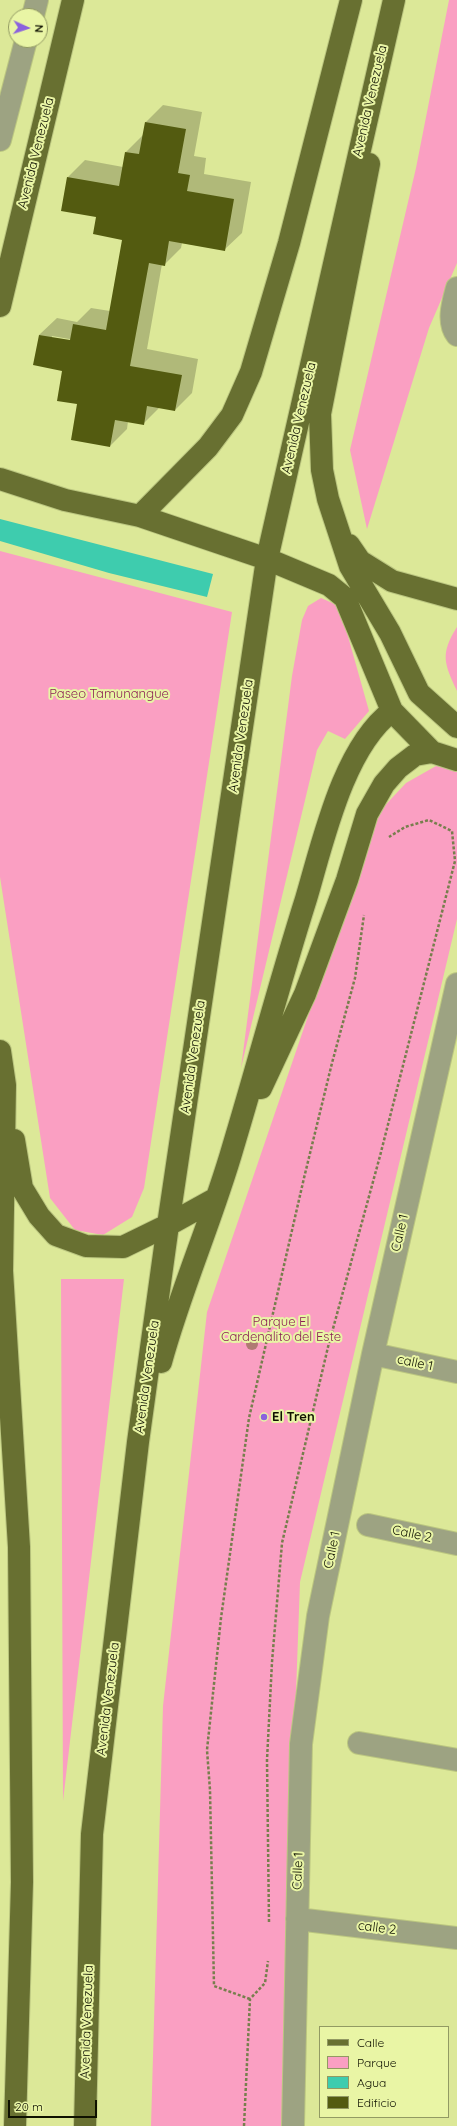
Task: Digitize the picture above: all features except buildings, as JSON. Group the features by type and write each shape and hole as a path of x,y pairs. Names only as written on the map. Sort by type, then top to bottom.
{"main road":[{"name":"Avenida Venezuela","path":"0,306 73,0"},
{"path":"140,516 208,447 232,416 251,372 289,243 351,0"},
{"name":"Avenida Venezuela","path":"85,2126 92,1834 138,1442 168,1225 267,559 385,34 394,0"},
{"path":"385,34 367,184 320,414 322,470 328,500 339,528 350,566 390,633 419,693 457,727"},
{"path":"0,479 65,500 140,516 267,559 329,585 345,598 392,711 432,752"},
{"path":"339,528 360,560 392,581 457,599"},
{"path":"138,1442 167,1340 233,1149 286,962 337,800 355,758 379,721 392,711"},
{"path":"233,1149 305,994 347,880 367,814 384,784 398,768 415,755 432,752 457,760"},
{"path":"0,1051 22,1188 39,1216 56,1235 86,1246 122,1247 168,1225 215,1199"},
{"path":"5,1085 2,1272 19,1547 22,1882 15,2126"}],"street":[{"path":"0,140 24,48"},
{"path":"457,288 452,309 453,329 457,335"},
{"name":"Calle 1","path":"293,2126 301,1744 318,1616 373,1354 457,984"},
{"name":"calle 1","path":"373,1354 457,1372"},
{"name":"Calle 2","path":"368,1524 457,1544"},
{"path":"358,1743 457,1760"},
{"name":"calle 2","path":"297,1919 457,1938"}],"path":[{"path":"269,1926 267,1760 272,1662 282,1543 328,1346 380,1156 455,861 452,831 429,820 404,827 385,840"},
{"path":"250,1999 214,1986 210,1790 207,1750 217,1657 249,1418 304,1178 355,978 365,910"},
{"path":"244,2126 250,1999 265,1983 269,1957"}],"green space":[{"path":"449,0 457,0 457,263 429,328 367,529 350,450 416,168"},
{"name":"Paseo Tamunangue","path":"0,551 232,612 144,1188 132,1217 103,1235 75,1230 50,1198 0,877"},
{"path":"321,598 337,605 342,615 369,711 345,739 328,731 317,750 241,1068 292,676 302,620 308,606"},
{"path":"457,627 457,691 447,666 446,652 448,644"},
{"name":"Parque El Cardenalito del Este","path":"436,766 457,769 457,919 300,1582 287,1941 283,2126 151,2126 163,1706 207,1312 377,814 406,783"},
{"path":"61,1279 124,1279 63,1801"}],"water":[{"path":"0,519 213,574 207,597 109,573 0,541"}],"place":[{"name":"El Tren","path":"264,1417"}]}
